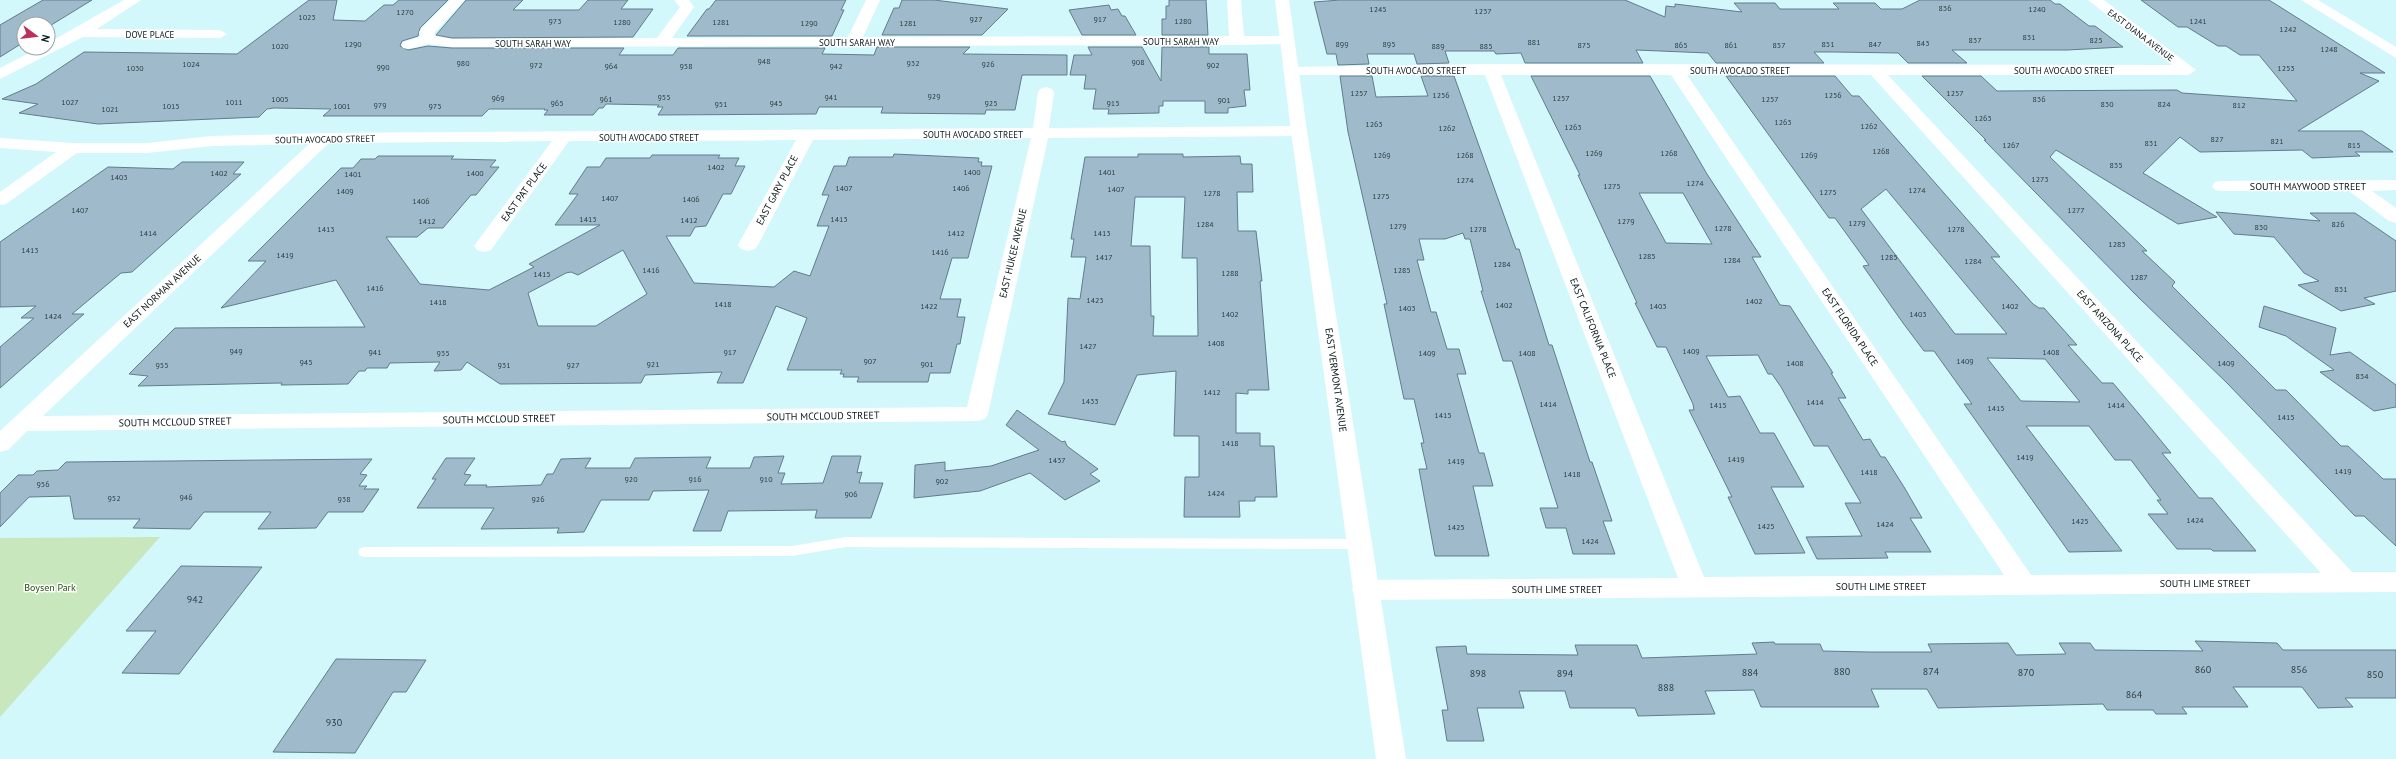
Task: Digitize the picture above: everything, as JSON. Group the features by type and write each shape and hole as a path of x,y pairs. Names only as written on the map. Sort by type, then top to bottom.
{"street":[{"path":"0,74 80,33 134,0"},
{"path":"408,45 428,38 426,32 430,26 458,0"},
{"path":"661,43 687,7 681,0"},
{"path":"853,42 873,0"},
{"path":"1234,0 1237,41"},
{"name":"EAST VERMONT AVENUE","path":"1282,0 1287,40 1293,70 1299,131 1360,544 1365,590 1391,759"},
{"name":"EAST DIANA AVENUE","path":"2095,0 2188,70"},
{"path":"2308,0 2396,52"},
{"path":"1034,41 1038,26"},
{"name":"DOVE PLACE","path":"80,33 220,34"},
{"name":"SOUTH SARAH WAY","path":"428,38 437,42 452,43 1287,40"},
{"name":"EAST CALIFORNIA PLACE","path":"1490,69 1695,588"},
{"name":"SOUTH AVOCADO STREET","path":"1293,70 2188,70"},
{"name":"EAST FLORIDA PLACE","path":"1676,70 2024,585"},
{"name":"EAST ARIZONA PLACE","path":"1875,70 2345,582"},
{"name":"EAST HUKEE AVENUE","path":"977,414 1040,134 1046,92"},
{"name":"SOUTH AVOCADO STREET","path":"0,143 73,148 147,148 212,142 325,138 806,136 1299,131"},
{"name":"EAST GARY PLACE","path":"748,245 806,136"},
{"name":"EAST PAT PLACE","path":"484,246 564,137"},
{"name":"EAST NORMAN AVENUE","path":"0,444 325,138"},
{"path":"0,200 73,148"},
{"path":"2353,185 2396,216"},
{"name":"SOUTH MAYWOOD STREET","path":"2221,186 2396,185"},
{"name":"SOUTH MCCLOUD STREET","path":"21,424 977,414"},
{"name":"SOUTH LIME STREET","path":"1365,590 2396,582"}],"lane":[{"path":"365,552 792,552 846,542 1360,544"}],"green space":[{"name":"Boysen Park","path":"160,537 0,717 0,538"}],"building":[{"path":"43,0 92,0 56,22 56,16 16,16 16,47 0,57 0,25"},
{"path":"309,0 337,0 333,20 365,21 384,5 393,5 399,0 448,0 420,28 418,36 402,41 400,46 408,50 428,46 452,48 624,48 619,55 673,55 678,48 825,48 822,54 874,55 877,47 970,47 963,54 1067,55 1067,75 1022,75 1015,110 986,110 985,114 881,113 883,107 819,107 816,114 658,115 663,107 657,107 659,105 606,104 603,108 599,108 593,115 544,115 548,110 544,110 545,109 489,109 482,116 323,116 331,109 274,108 267,109 259,117 98,124 19,113 38,104 2,99 36,84 84,52 237,54"},
{"path":"466,0 523,0 513,10 579,10 588,0 628,0 621,9 653,9 633,37 452,38 436,35"},
{"path":"716,0 846,0 841,10 844,10 832,36 687,36 707,9 709,9"},
{"path":"902,0 934,0 1008,9 982,35 882,35 894,8 899,8"},
{"path":"1169,0 1206,0 1208,35 1162,35 1162,19 1166,19 1166,6 1169,6"},
{"path":"1340,0 1625,0 1665,17 1666,6 1675,7 1675,4 1742,12 1734,3 1775,3 1780,9 1839,9 1833,3 1875,3 1881,9 1902,9 1920,0 2050,0 2055,4 2060,4 2089,26 2095,26 2123,47 2067,50 1952,50 1967,63 1908,63 1898,53 1814,52 1824,63 1716,63 1708,53 1636,50 1643,63 1525,63 1521,53 1496,54 1494,51 1445,51 1449,63 1417,64 1414,54 1367,54 1369,64 1338,65 1336,54 1327,54 1314,2"},
{"path":"2141,0 2269,0 2385,73 2360,73 2379,81 2298,131 2362,131 2393,152 2355,152 2360,156 2312,158 2302,150 2200,152 2180,137 2143,173 2217,217 2178,224 2056,150 2050,157 2147,251 2142,251 2175,282 2172,286 2276,390 2286,390 2341,446 2348,446 2383,479 2396,479 2396,546 2364,516 2355,516 2227,383 2137,296 1922,76 1981,76 1997,91 2177,90 2182,93 2297,101 2259,55 2240,55 2226,46 2218,46 2187,27 2178,27"},
{"path":"1109,5 1111,10 1118,9 1122,16 1125,16 1136,35 1082,35 1069,10"},
{"path":"1088,47 1142,47 1161,81 1162,47 1209,47 1209,54 1247,54 1250,90 1244,90 1246,106 1228,108 1228,113 1205,113 1205,101 1163,101 1163,106 1159,106 1159,113 1108,114 1109,109 1093,109 1096,89 1084,89 1086,75 1070,75 1074,55 1092,55"},
{"path":"1340,76 1372,76 1376,97 1428,96 1421,76 1454,76 1516,249 1519,249 1549,345 1552,345 1590,462 1592,462 1612,521 1603,521 1615,554 1573,554 1566,528 1546,528 1540,508 1558,508 1512,361 1503,361 1481,291 1483,291 1470,239 1465,239 1463,233 1445,239 1419,239 1424,260 1417,260 1431,312 1436,312 1447,349 1459,349 1466,374 1457,374 1479,453 1484,453 1493,486 1473,486 1489,556 1435,556 1419,469 1427,469 1421,443 1424,443 1414,399 1404,399 1384,304 1387,304 1348,132"},
{"path":"1531,76 1650,76 1707,174 1761,257 1752,257 1780,305 1790,306 1833,373 1831,373 1846,398 1838,398 1863,440 1870,439 1881,457 1885,457 1904,487 1922,518 1910,518 1931,552 1885,552 1888,558 1817,559 1806,537 1862,536 1845,503 1861,503 1828,446 1814,446 1781,387 1772,374 1768,374 1758,355 1706,356 1728,397 1740,396 1760,433 1774,433 1804,487 1771,487 1805,553 1755,554 1728,497 1732,497 1689,410 1694,410 1693,404 1666,347 1657,347 1635,303 1637,303 1578,175 1580,175","holes":["1639,193 1683,193 1712,244 1666,243"]},
{"path":"1726,76 1835,76 1852,96 1859,96 2000,257 1991,257 2033,304 2039,308 2044,308 2077,345 2068,345 2102,383 2113,383 2171,453 2162,453 2199,498 2212,498 2256,551 2177,549 2148,514 2168,514 2157,500 2161,500 2131,460 2115,460 2089,426 2026,426 2122,551 2069,552 1964,404 1972,404 1934,351 1924,351 1863,266 1869,265 1835,218 1829,218","holes":["1886,189 2007,334 1955,334 1861,209","1987,358 2045,359 2080,402 2021,401"]},
{"path":"894,154 979,158 978,162 982,162 981,166 992,166 968,258 952,258 940,299 961,299 957,317 965,317 960,344 957,344 950,373 930,373 928,382 857,382 859,377 843,377 844,374 840,374 842,370 787,370 807,318 776,306 743,383 717,383 722,372 645,375 641,383 500,384 467,362 461,370 434,371 440,362 390,363 387,368 367,368 365,371 359,371 348,384 281,385 282,383 138,386 148,376 129,374 175,328 365,327 336,280 221,308 266,261 248,261 341,168 353,168 361,159 375,159 378,156 454,156 451,159 496,160 490,167 499,167 476,195 471,195 443,228 428,228 417,237 386,237 420,284 489,290 534,267 529,264 600,225 555,225 578,194 569,194 587,167 600,167 606,158 650,158 652,155 720,155 718,158 739,158 735,166 745,166 731,194 723,194 706,226 695,227 690,236 666,236 694,283 774,287 794,271 810,276 829,226 817,226 829,195 822,195 834,166 846,166 849,157 893,157","holes":["623,250 647,294 596,326 538,326 528,293 566,273 571,272 578,275"]},
{"path":"1138,154 1183,154 1183,157 1240,156 1241,164 1252,164 1253,192 1237,192 1238,231 1256,231 1262,281 1260,281 1269,390 1248,390 1248,394 1236,393 1236,433 1260,433 1260,446 1274,446 1277,497 1255,497 1255,501 1239,501 1240,517 1184,517 1185,477 1199,477 1199,436 1174,436 1176,371 1137,375 1115,425 1048,414 1064,382 1068,298 1080,299 1086,257 1071,257 1074,239 1071,239 1085,157 1138,157","holes":["1135,197 1185,197 1182,258 1197,258 1198,336 1153,336 1154,316 1151,316 1150,246 1131,246"]},
{"path":"182,162 244,162 233,174 241,174 132,272 121,273 72,314 84,314 0,388 0,347 34,318 21,318 36,306 0,307 0,242 108,167 173,169"},
{"path":"2216,212 2320,221 2310,213 2355,213 2396,241 2396,291 2364,298 2375,304 2341,311 2298,285 2319,281 2304,273 2274,237 2234,234"},
{"path":"2264,306 2336,328 2330,355 2350,352 2396,385 2396,407 2374,411 2320,372 2334,370 2286,336 2259,327"},
{"path":"1017,410 1062,442 1065,441 1067,446 1098,469 1090,474 1100,481 1065,500 1030,473 980,491 914,498 915,465 945,462 945,471 991,466 1039,450 1006,425"},
{"path":"784,456 778,473 785,473 781,484 823,483 832,456 861,456 857,473 862,472 859,483 883,483 871,518 815,518 817,510 728,511 721,531 693,531 709,490 653,491 649,500 601,500 584,532 557,533 559,528 481,529 494,508 417,508 436,479 432,479 446,458 475,458 464,474 471,475 464,485 487,485 486,487 541,485 547,474 553,474 561,459 591,458 585,468 630,468 635,458 711,457 706,468 750,468 754,457"},
{"path":"372,459 360,474 367,475 359,486 367,486 364,489 379,489 363,512 328,512 316,528 258,529 271,512 204,512 190,529 133,528 140,519 74,519 70,496 29,497 0,527 0,493 18,475 33,475 37,471 58,470 66,462"},
{"path":"181,566 262,567 179,674 122,673 156,631 126,631"},
{"path":"2195,641 2277,643 2283,650 2396,650 2396,698 2345,698 2353,707 2318,708 2302,687 2233,687 2248,707 2182,707 2187,714 2156,714 2153,710 2107,710 2103,704 1938,708 1927,689 1871,689 1879,707 1761,707 1754,690 1705,691 1715,714 1638,716 1635,708 1570,708 1565,691 1519,691 1524,708 1477,708 1484,741 1447,741 1442,710 1448,710 1436,647 1466,646 1467,654 1578,655 1575,645 1637,645 1642,658 1757,654 1752,643 1774,642 1775,644 1820,644 1823,651 1869,652 1932,652 1928,644 2008,643 2016,655 2066,654 2059,643 2090,643 2095,650 2203,651"},
{"path":"336,659 426,660 406,692 393,692 355,753 273,752"}]}
